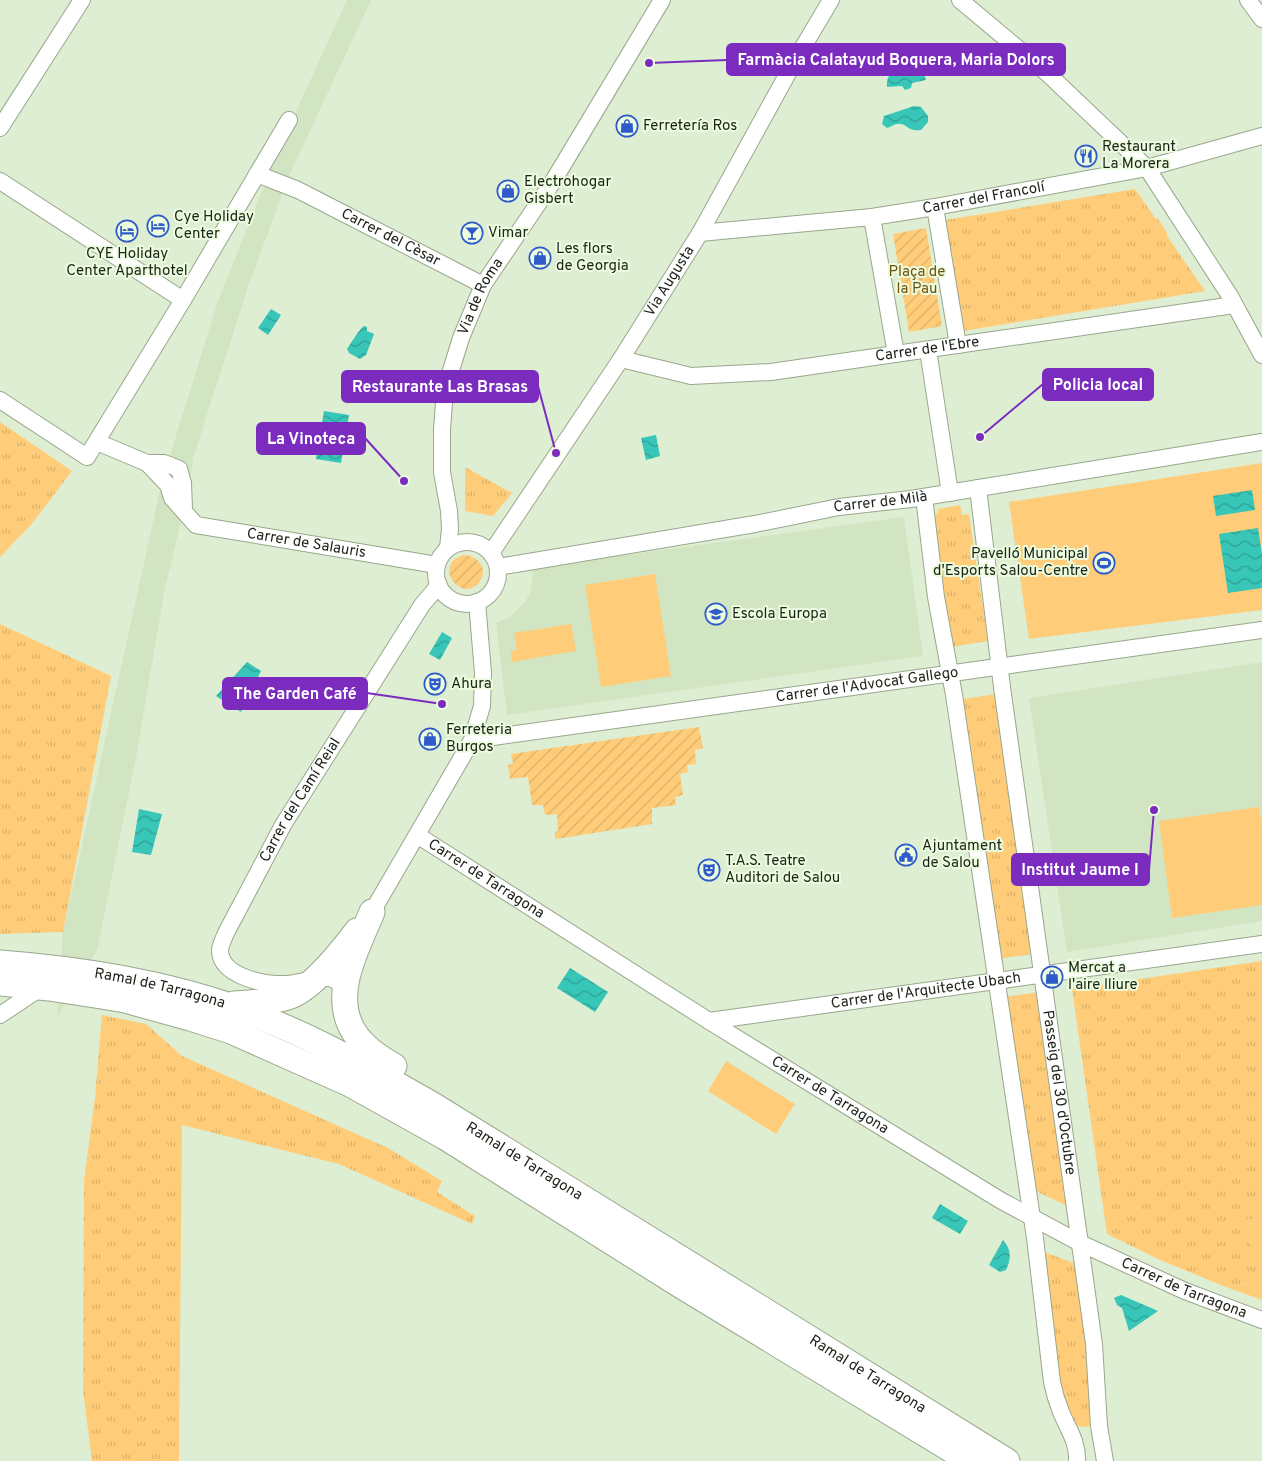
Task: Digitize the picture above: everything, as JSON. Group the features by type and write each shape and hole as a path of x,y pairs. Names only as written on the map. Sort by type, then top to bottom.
{"main road":[{"path":"223,1004 261,1003 289,996 302,982 344,948 372,912"},
{"path":"372,912 347,976 345,993 349,1021 353,1031 362,1042 382,1059 445,1098 479,1124 506,1150"},
{"name":"Ramal de Tarragona","path":"0,963 52,982 101,996 152,995 223,1004 305,1036 362,1064 506,1150 1007,1461"},
{"name":"Ramal de Tarragona","path":"0,983 52,982"},
{"name":"Ramal de Tarragona","path":"152,995 350,1084 445,1136 680,1285 970,1461"}],"street":[{"path":"0,128 82,0"},
{"name":"Via de Roma","path":"448,548 449,511 442,472 442,429 445,390 461,338 483,285 552,183 662,0"},
{"name":"Via Augusta","path":"495,560 700,233 793,64 832,0"},
{"path":"960,0 1047,73 1147,168 1234,304 1262,355"},
{"path":"1248,0 1262,20"},
{"path":"0,400 87,456 183,300 289,120"},
{"name":"Carrer del Francolí","path":"700,233 872,217 935,207 1147,168 1262,136"},
{"name":"Carrer del Cèsar","path":"257,174 298,190 483,285"},
{"path":"0,181 183,300"},
{"path":"935,207 958,345"},
{"path":"872,217 896,354"},
{"name":"Carrer de l'Ebre","path":"621,359 690,376 771,372 1234,304"},
{"path":"928,350 950,493"},
{"name":"Carrer de Salauris","path":"97,442 147,463 168,485 172,498 184,509 196,525 437,565"},
{"name":"Carrer de Milà","path":"495,560 755,524 839,507 924,497 1262,442"},
{"name":"Passeig del 30 d'Octubre","path":"978,488 999,666 1094,1344 1099,1426 1105,1461"},
{"path":"924,497 936,597 951,673 998,981 1035,1238 1052,1382 1061,1412 1075,1441 1077,1461"},
{"path":"470,541 478,543 495,560 498,576 492,592 477,602 459,603 443,593 436,575 437,565 441,556 448,548 455,544 470,541"},
{"name":"Carrer del Camí Reial","path":"302,982 266,983 254,981 231,969 222,959 220,951 226,933 283,825 422,605 439,585"},
{"path":"372,912 472,740 482,706 483,673 477,602"},
{"name":"Carrer de l'Advocat Gallego","path":"472,740 1262,630"},
{"name":"Carrer de Tarragona","path":"416,835 709,1021 1000,1200 1080,1242 1185,1291 1262,1320"},
{"name":"Carrer de l'Arquitecte Ubach","path":"709,1021 1262,944"},
{"path":"302,982 322,978 335,980 342,986 345,993"},
{"path":"0,1015 52,982"}],"shaded area":[{"path":"347,0 371,0 289,176 248,287 194,455 184,509 164,593 136,758 97,950 57,1018 63,932 162,481 217,304 278,151"},
{"name":"Escola Europa","path":"904,517 923,656 507,715 496,623 511,616 525,602 530,593 532,582 531,568"},
{"path":"1262,662 1262,921 1067,952 1029,698"}],"green space":[{"path":"1135,189 1155,218 1158,219 1167,236 1205,291 963,331 946,220"},
{"name":"Plaça de la Pau","path":"926,228 942,326 909,332 893,234"},
{"path":"0,422 72,471 31,525 0,557"},
{"name":"Pavelló Municipal d'Esports Salou-Centre","path":"1262,463 1262,610 1029,639 1009,502"},
{"path":"465,467 512,493 493,516 465,511"},
{"path":"960,505 962,515 969,514 988,641 952,647 932,514 938,513 938,509"},
{"path":"463,555 477,560 483,571 480,581 473,587 466,589 453,581 450,574 450,567 454,560"},
{"path":"655,574 671,676 601,687 585,585"},
{"path":"0,624 111,676 63,932 0,934"},
{"path":"571,624 576,651 512,662 511,651 517,650 514,633"},
{"path":"997,694 1033,954 997,959 962,699"},
{"path":"699,727 703,748 695,750 696,764 687,765 688,772 680,774 683,795 675,797 676,805 652,808 652,824 555,839 555,832 558,831 557,814 545,815 543,805 532,805 528,777 510,779 508,765 513,764 511,754"},
{"path":"1259,807 1262,826 1262,905 1172,918 1159,821"},
{"path":"1262,961 1262,1217 1247,1220 1255,1266 1262,1265 1262,1281 1226,1287 1160,1260 1107,1234 1072,989"},
{"path":"1040,992 1070,1207 1033,1190 1004,997"},
{"path":"102,1015 146,1024 182,1056 388,1148 442,1181 437,1192 475,1216 472,1224 339,1164 182,1125 179,1461 92,1461 83,1390 84,1181 95,1097"},
{"path":"726,1061 795,1104 776,1134 708,1091"},
{"path":"1262,1217 1262,1265 1254,1267 1247,1220"},
{"path":"1041,1251 1077,1264 1088,1347 1094,1426 1082,1427 1073,1424 1061,1398"},
{"path":"1262,1281 1262,1300 1226,1287"}],"water":[{"path":"907,65 919,70 926,80 912,83 911,88 905,90 902,86 887,87 888,78 892,72"},
{"path":"914,106 921,107 928,116 928,122 921,130 910,129 903,124 887,128 882,124 884,116"},
{"path":"271,309 281,315 268,335 258,328"},
{"path":"364,326 367,327 367,331 374,334 366,355 360,359 349,353 347,349"},
{"path":"324,411 349,415 341,463 316,459"},
{"path":"656,435 660,456 646,460 641,438"},
{"path":"1252,490 1255,510 1216,516 1213,496"},
{"path":"1258,528 1262,555 1262,588 1228,593 1219,534"},
{"path":"442,632 452,638 440,660 429,654"},
{"path":"247,662 261,671 241,712 216,696"},
{"path":"139,809 162,814 151,855 132,852"},
{"path":"570,968 608,992 595,1012 557,988"},
{"path":"940,1204 968,1221 960,1234 932,1218"},
{"path":"1003,1240 1008,1247 1010,1258 1006,1270 1000,1272 989,1265"},
{"path":"1121,1295 1158,1311 1129,1331 1122,1308 1117,1305 1114,1298"}],"place":[{"name":"Farmàcia Calatayud Boquera, Maria Dolors","path":"649,63"},
{"name":"Ferretería Ros","path":"627,126"},
{"name":"Restaurant La Morera","path":"1086,156"},
{"name":"Electrohogar Gisbert","path":"508,191"},
{"name":"Cye Holiday Center","path":"158,226"},
{"name":"CYE Holiday Center Aparthotel","path":"127,231"},
{"name":"Vimar","path":"472,233"},
{"name":"Les flors de Georgia","path":"540,258"},
{"name":"Policia local","path":"980,437"},
{"name":"Restaurante Las Brasas","path":"556,453"},
{"name":"La Vinoteca","path":"404,481"},
{"name":"Pavelló Municipal d'Esports Salou-Centre","path":"1104,563"},
{"name":"Escola Europa","path":"716,614"},
{"name":"Ahura","path":"435,684"},
{"name":"The Garden Café","path":"442,704"},
{"name":"Ferreteria Burgos","path":"430,739"},
{"name":"Institut Jaume I","path":"1154,810"},
{"name":"Ajuntament de Salou","path":"906,855"},
{"name":"T.A.S. Teatre Auditori de Salou","path":"709,870"},
{"name":"Mercat a l'aire lliure","path":"1052,977"}]}
